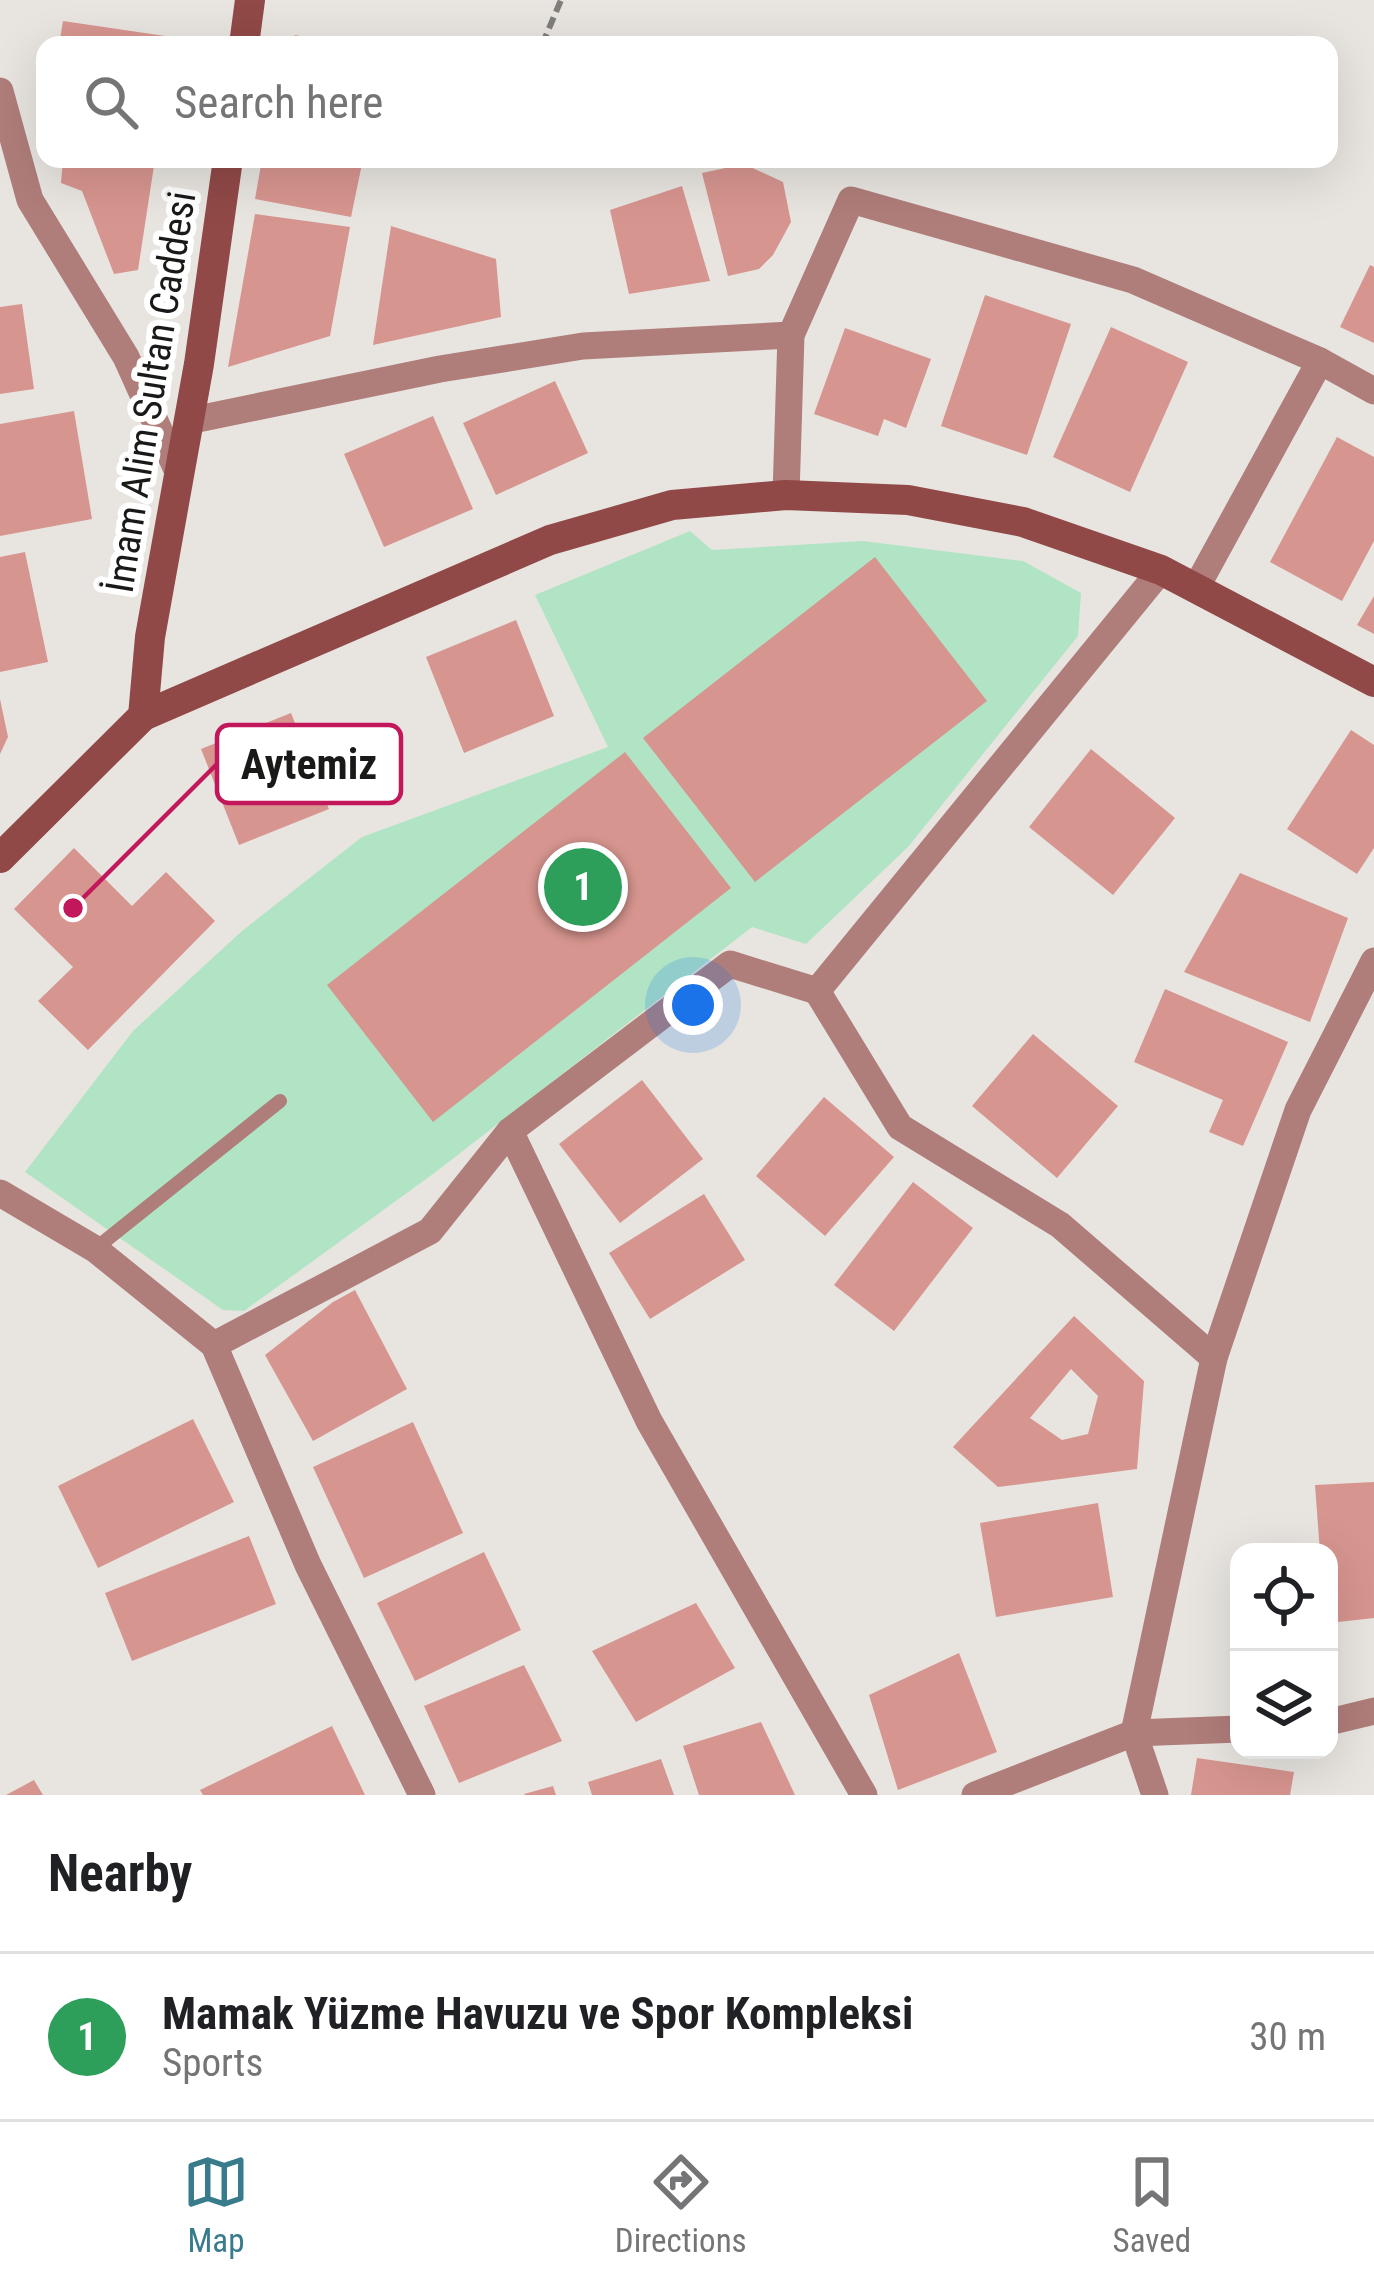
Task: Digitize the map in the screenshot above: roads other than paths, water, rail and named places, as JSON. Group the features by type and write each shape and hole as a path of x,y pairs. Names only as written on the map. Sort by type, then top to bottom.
{"main road":[{"path":"245,36 250,0"},
{"name":"İmam Alim Sultan Caddesi","path":"142,716 150,637 227,168"},
{"path":"0,858 142,716 550,540 672,505 786,495 908,500 1023,522 1161,570 1374,682"}],"street":[{"path":"0,91 30,200 126,357 178,472"},
{"path":"786,495 791,335 851,200 1133,280 1320,362 1374,391"},
{"path":"188,421 440,369 583,346 791,335"},
{"path":"1196,588 1320,362"},
{"path":"817,991 1161,570"},
{"path":"1155,1795 1133,1732 1214,1358 1298,1110 1374,961"},
{"path":"214,1345 430,1231 510,1131 730,964 817,991 900,1127 1060,1225 1214,1358"},
{"path":"510,1131 649,1420 863,1795"},
{"path":"0,1193 95,1249 214,1345 308,1565 422,1795"},
{"path":"1338,1720 1374,1711"},
{"path":"975,1795 1133,1732 1230,1729"}],"lane":[{"path":"95,1249 280,1101"}],"place":[{"name":"Mamak Yüzme Havuzu ve Spor Kompleksi","path":"583,887"},
{"name":"Aytemiz","path":"73,908"}]}
